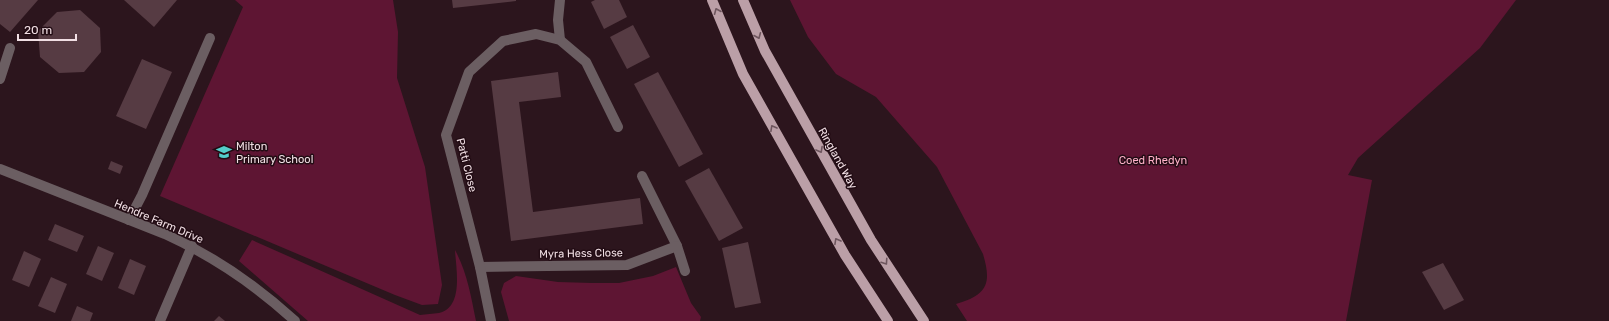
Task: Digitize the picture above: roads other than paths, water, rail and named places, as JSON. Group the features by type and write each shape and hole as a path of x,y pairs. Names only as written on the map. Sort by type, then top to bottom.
{"main road":[{"path":"712,0 743,74 845,255 888,321"},
{"name":"Ringland Way","path":"743,0 765,51 867,234 924,321"}],"street":[{"path":"560,0 558,20 560,40 586,62 618,127"},
{"name":"Patti Close","path":"491,321 480,267 446,135 469,72 503,41 536,34 560,40"},
{"path":"129,220 142,195 210,38"},
{"path":"0,79 10,48"},
{"name":"Hendre Farm Drive","path":"0,169 192,246 232,271 272,300 295,321"},
{"path":"642,176 677,246 685,270"},
{"path":"160,321 192,246"},
{"name":"Myra Hess Close","path":"480,267 627,265 677,246"}],"place":[{"name":"Milton Primary School","path":"224,152"}],"park label":[{"name":"Coed Rhedyn","path":"1153,160"}]}
